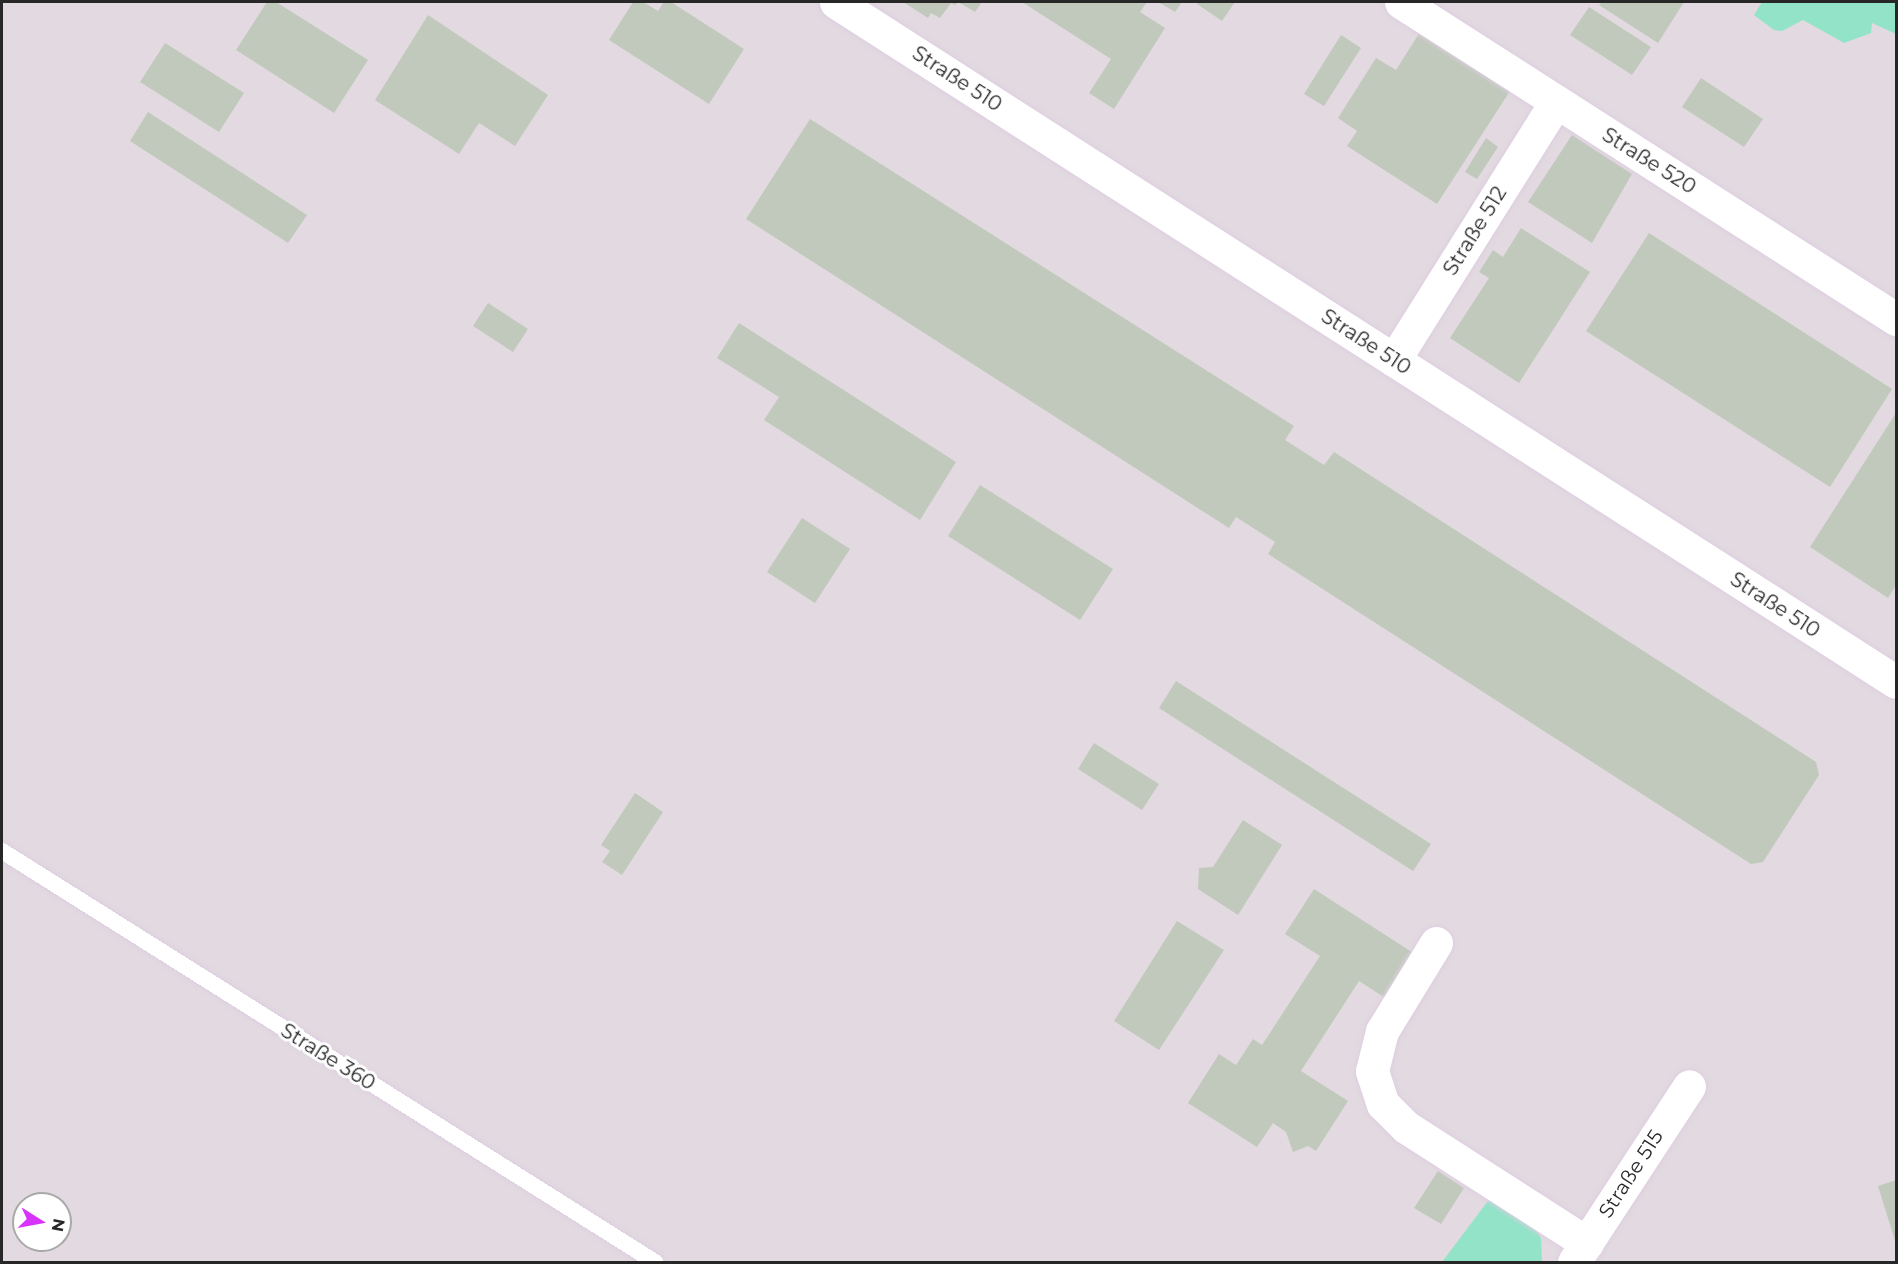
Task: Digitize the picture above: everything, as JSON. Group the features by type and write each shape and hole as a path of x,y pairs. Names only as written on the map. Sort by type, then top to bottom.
{"street":[{"name":"Straße 510","path":"836,2 1896,682"},
{"name":"Straße 520","path":"1401,2 1896,319"},
{"name":"Straße 512","path":"1394,360 1556,102"},
{"path":"1436,943 1382,1031 1372,1071 1383,1104 1406,1127 1580,1253"},
{"name":"Straße 515","path":"1580,1253 1689,1086"}],"lane":[{"name":"Straße 360","path":"2,851 655,1263"}],"shaded area":[{"path":"2,2 1896,2 1896,1262 2,1262"}],"green space":[{"path":"1762,2 1896,2 1896,34 1872,23 1871,33 1844,43 1803,20 1782,31 1774,30 1754,15"},
{"path":"1488,1201 1497,1201 1530,1221 1541,1238 1542,1262 1442,1262"}],"building":[{"path":"267,2 276,2 368,60 334,113 236,50"},
{"path":"633,2 643,2 658,11 664,2 671,2 744,49 709,104 609,40"},
{"path":"903,2 958,2 955,5 951,3 940,18 931,13 928,18"},
{"path":"958,2 982,2 975,12"},
{"path":"1022,2 1147,2 1140,12 1165,28 1114,109 1089,93 1111,59"},
{"path":"1158,2 1182,2 1175,12"},
{"path":"1198,2 1235,2 1222,21 1197,4"},
{"path":"1602,2 1684,2 1658,43 1599,5"},
{"path":"1589,7 1651,47 1632,75 1570,35"},
{"path":"428,15 548,95 515,146 479,123 459,154 375,100"},
{"path":"1420,32 1510,91 1437,204 1347,146 1357,131 1338,118 1376,58 1396,70"},
{"path":"1341,35 1361,48 1324,106 1304,94"},
{"path":"165,43 244,93 219,132 140,82"},
{"path":"1701,78 1763,119 1744,147 1682,107"},
{"path":"148,112 307,215 288,243 130,141"},
{"path":"810,119 1294,426 1285,440 1324,465 1334,452 1816,762 1819,775 1763,862 1751,864 1268,554 1275,542 1236,517 1229,528 746,219"},
{"path":"1572,135 1632,174 1592,243 1528,202"},
{"path":"1486,138 1498,147 1477,179 1465,172"},
{"path":"1521,228 1590,272 1519,383 1450,338 1489,278 1479,272 1493,250 1503,257"},
{"path":"1649,233 1892,389 1830,487 1586,331"},
{"path":"488,303 528,329 513,352 473,326"},
{"path":"739,323 956,462 920,520 764,420 779,397 717,358"},
{"path":"1896,413 1896,585 1888,598 1810,547"},
{"path":"980,485 1113,569 1080,620 948,536"},
{"path":"802,518 850,549 815,603 767,572"},
{"path":"1176,681 1431,844 1413,871 1159,708"},
{"path":"1094,743 1159,784 1142,810 1078,769"},
{"path":"635,793 663,812 622,875 602,862 610,851 601,845"},
{"path":"1243,820 1282,845 1238,915 1198,889 1199,868 1213,867"},
{"path":"1314,889 1418,956 1390,1001 1359,981 1301,1071 1348,1101 1316,1151 1308,1146 1293,1152 1286,1132 1273,1123 1257,1147 1188,1103 1219,1054 1236,1065 1253,1039 1262,1045 1320,956 1285,934"},
{"path":"1177,921 1224,950 1159,1050 1114,1021"},
{"path":"1438,1171 1464,1188 1441,1224 1414,1208"},
{"path":"1896,1180 1896,1244 1878,1186"}]}
